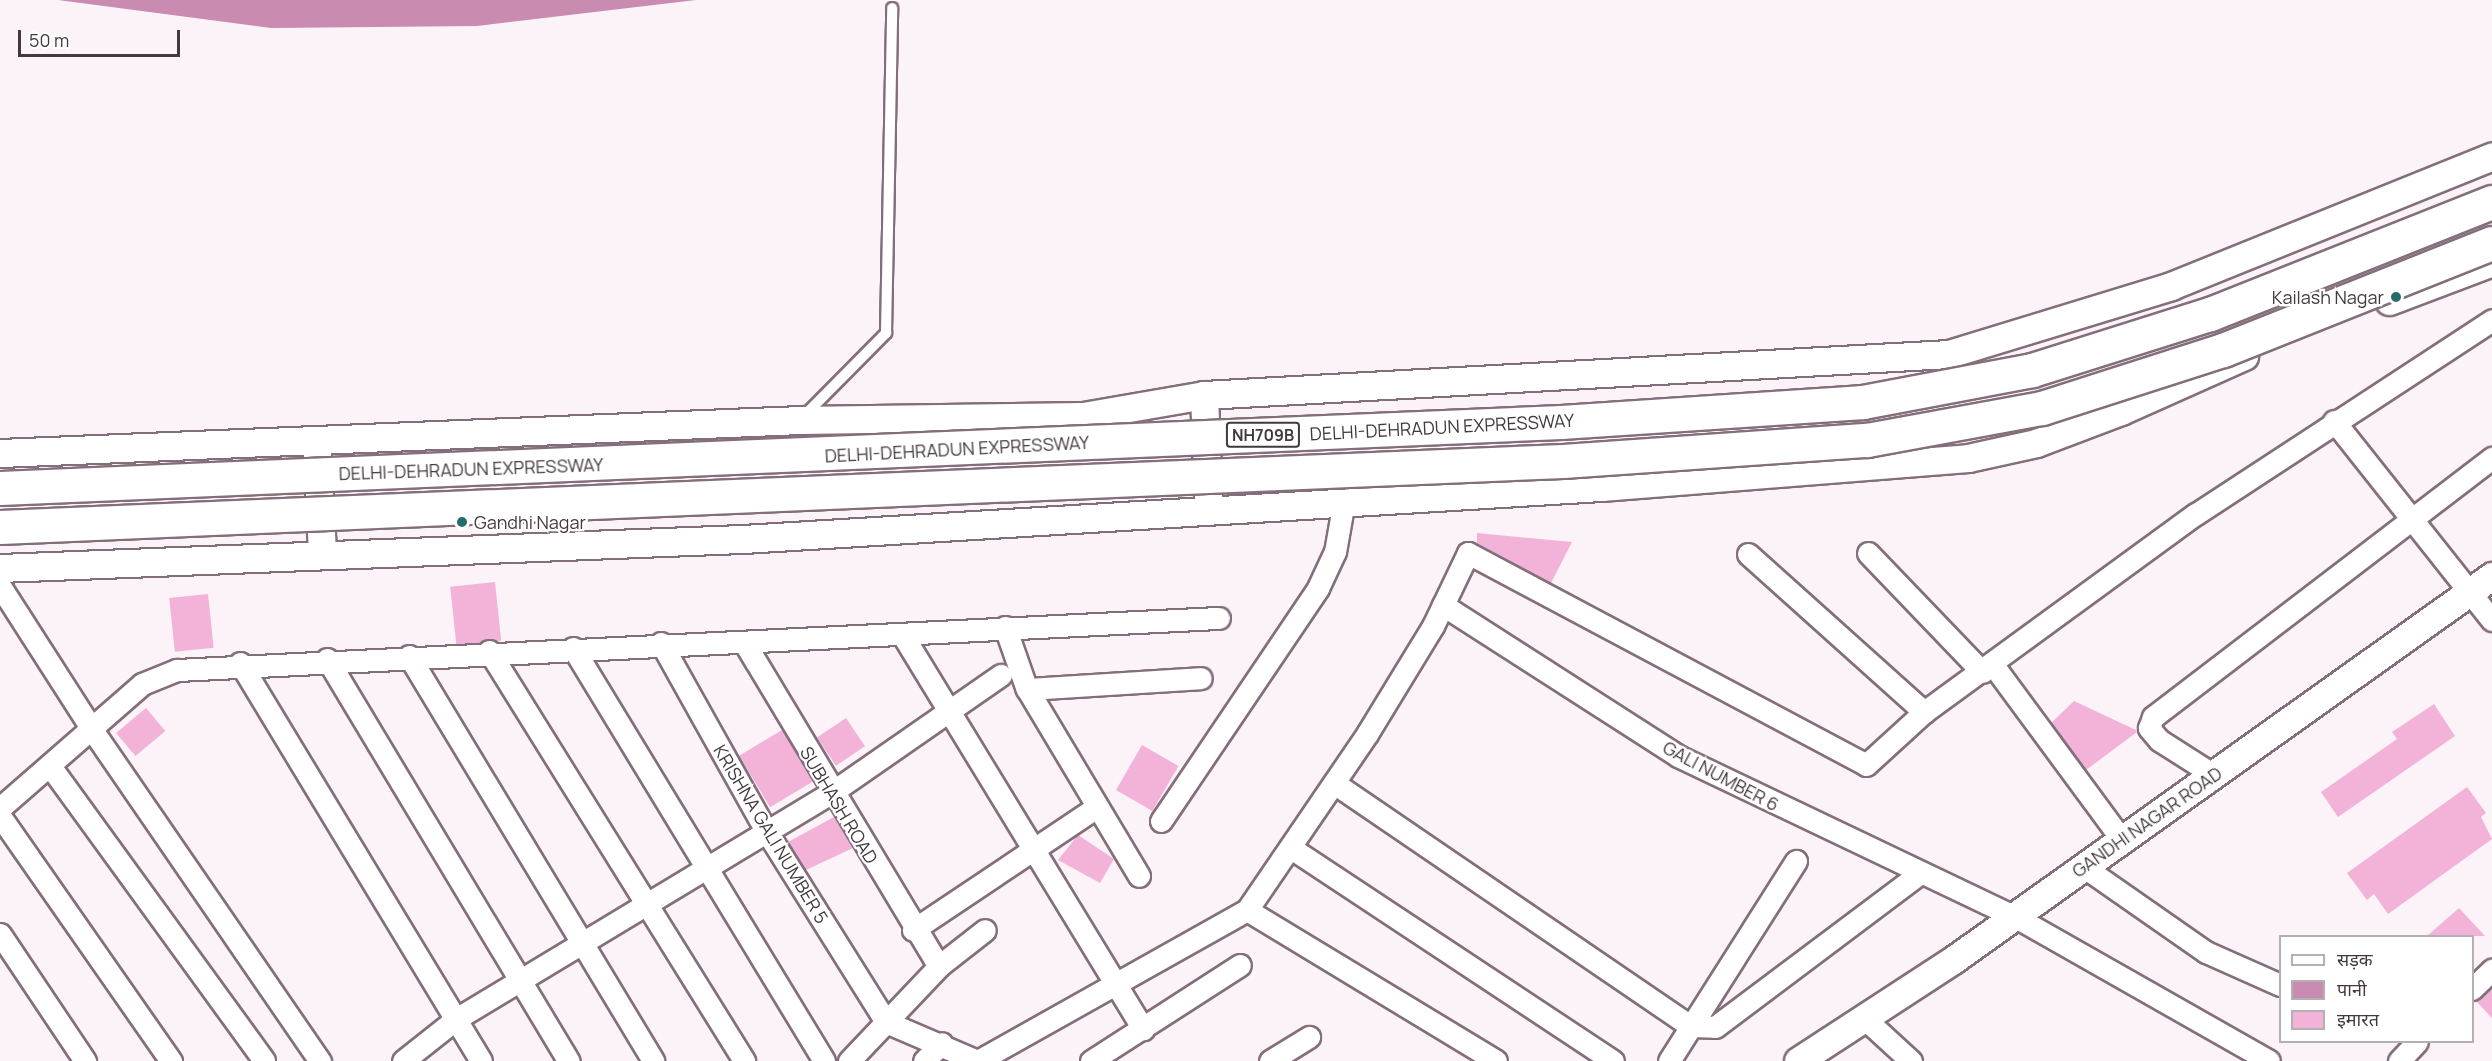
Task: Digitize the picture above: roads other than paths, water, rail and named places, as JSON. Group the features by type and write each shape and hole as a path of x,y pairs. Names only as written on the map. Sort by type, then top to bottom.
{"highway":[{"name":"DELHI-DEHRADUN EXPRESSWAY","path":"0,488 1561,422 1863,402 2032,370 2210,314 2492,202"},
{"name":"DELHI-DEHRADUN EXPRESSWAY","path":"0,527 1563,461 1867,440 1928,432 2076,397 2223,350 2492,243"}],"street":[{"path":"0,453 316,438 800,420 1083,416 1204,395 1949,354 2171,285 2492,156"},
{"path":"0,568 743,539 1601,487 1968,458 2036,443 2121,411 2242,356 2492,262"},
{"path":"886,1022 942,1043 978,1061 1114,982 1247,910 1334,783 1443,605 1465,556 1472,552 1866,765 1924,712 2334,422 2492,320"},
{"path":"1204,395 1208,510"},
{"path":"2334,422 2409,521 2492,620"},
{"path":"316,438 322,554"},
{"path":"2214,775 2159,740 2149,722 2492,458"},
{"path":"1161,821 1318,588 1335,552 1344,501"},
{"path":"1868,553 1988,668 2122,840"},
{"path":"1748,554 1924,712"},
{"name":"GANDHI NAGAR ROAD","path":"1798,1061 2014,916 2492,576"},
{"path":"0,586 93,731 320,1061"},
{"name":"GALI NUMBER 6","path":"1443,605 1678,756 2014,916 2269,1061"},
{"path":"0,808 93,731 142,684 158,676 240,663 661,643 744,642 1005,627 1219,618"},
{"path":"1005,627 1027,689 1139,876"},
{"path":"902,634 952,708 1143,1029"},
{"name":"SUBHASH ROAD","path":"744,642 913,930 939,966"},
{"name":"KRISHNA GALI NUMBER 5","path":"661,643 765,829 886,1022"},
{"path":"573,648 824,1061"},
{"path":"489,651 744,1061"},
{"path":"409,656 653,1061"},
{"path":"327,659 569,1061"},
{"path":"240,663 481,1061"},
{"path":"403,1061 456,1019 646,906 765,829 831,793 1001,675"},
{"path":"1027,689 1201,678"},
{"path":"50,766 264,1061"},
{"path":"1334,783 1690,1026 1715,1027 1920,873"},
{"path":"913,930 1097,807"},
{"path":"0,816 171,1061"},
{"path":"1291,848 1613,1061"},
{"path":"1669,1061 1796,861"},
{"path":"2084,867 2206,952 2279,985"},
{"path":"1247,910 1496,1061"},
{"path":"849,1061 939,966 985,930"},
{"path":"0,934 85,1061"},
{"path":"1091,1061 1240,966"},
{"path":"2474,987 2492,970"},
{"path":"1864,1018 1911,1061"},
{"path":"1270,1061 1310,1037"},
{"path":"924,1061 942,1043"},
{"path":"2399,1061 2415,1043"}],"lane":[{"path":"800,420 886,333 892,8"}],"water":[{"path":"58,0 696,0 477,26 271,28"}],"place":[{"name":"Kailash Nagar","path":"2396,297"},
{"name":"Gandhi Nagar","path":"462,522"}]}
